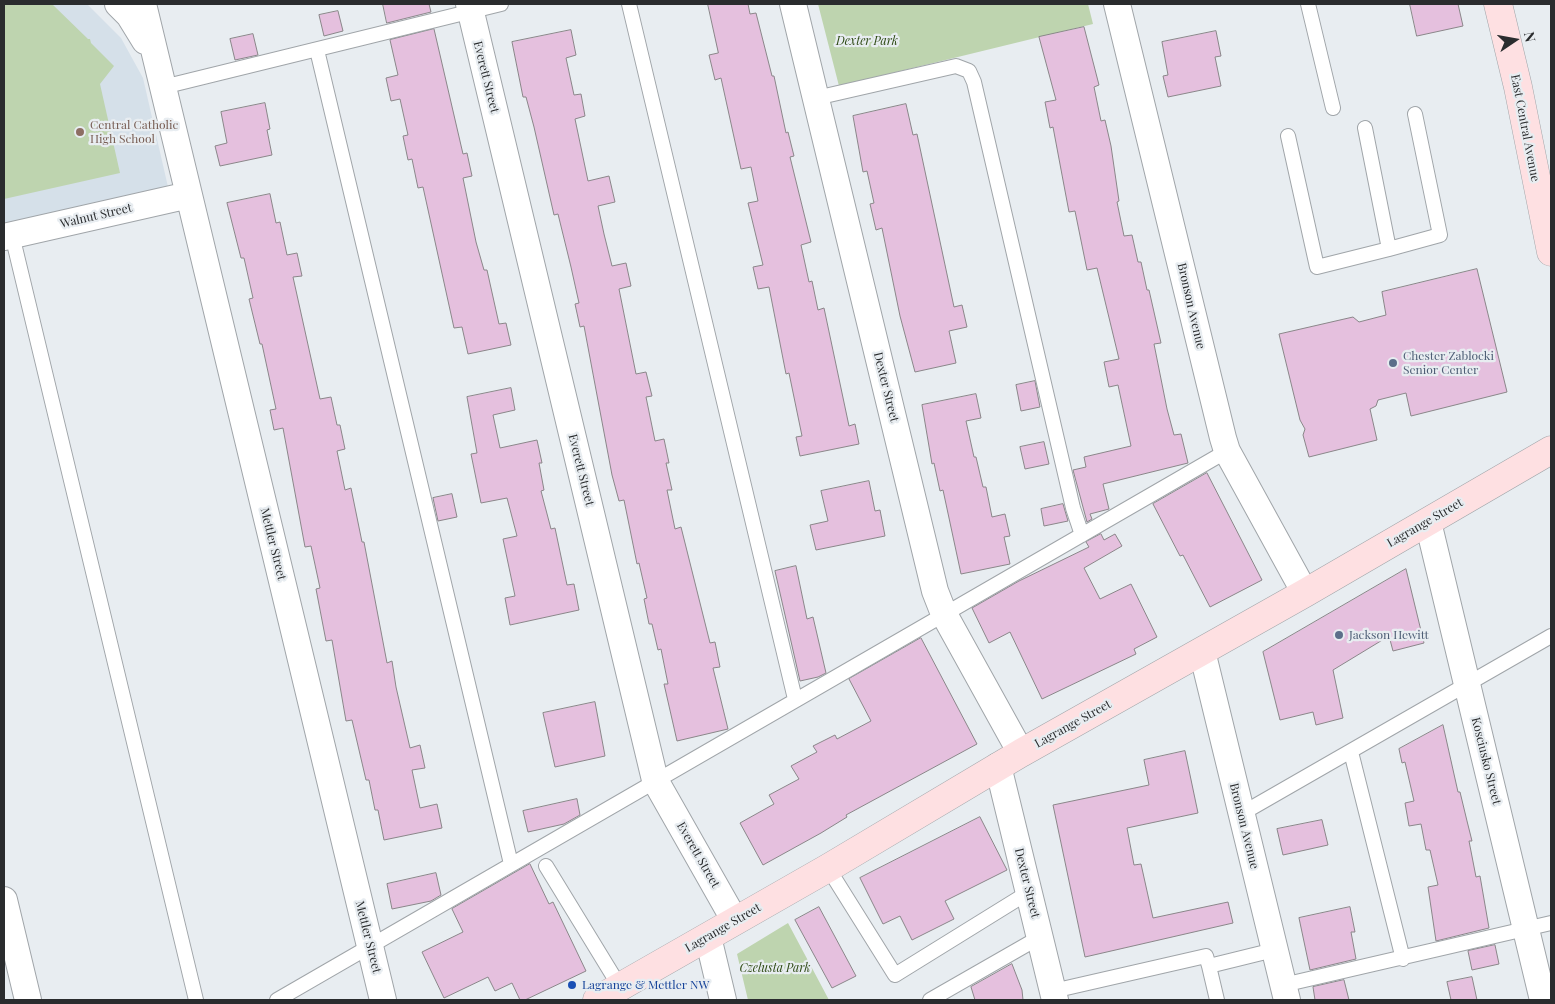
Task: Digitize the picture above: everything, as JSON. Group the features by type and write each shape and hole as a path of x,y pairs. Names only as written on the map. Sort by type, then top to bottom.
{"main road":[{"name":"East Central Avenue","path":"1498,4 1518,87 1551,252"},
{"name":"Lagrange Street","path":"597,1000 828,868 998,766 1305,593 1551,450"}],"street":[{"name":"Mettler Street","path":"118,4 128,15 152,55 163,87"},
{"name":"Mettler Street","path":"143,4 383,1000"},
{"name":"Dexter Street","path":"793,4 935,591 944,614 1021,753"},
{"name":"Bronson Avenue","path":"1118,4 1227,451 1305,593"},
{"name":"Everett Street","path":"470,8 655,780 735,921"},
{"name":"Walnut Street","path":"8,236 189,195"},
{"name":"Kosciusko Street","path":"1428,522 1543,1000"},
{"name":"Bronson Avenue","path":"1202,651 1285,993"},
{"name":"Dexter Street","path":"998,766 1054,995"},
{"path":"4,900 28,1000"},
{"path":"708,936 723,1000"}],"lane":[{"path":"163,87 317,50 470,8 502,4"},
{"path":"629,4 795,699"},
{"path":"1308,4 1333,108"},
{"path":"317,50 511,864"},
{"path":"816,98 956,66 969,71 974,82 1073,508 1082,535"},
{"path":"1288,136 1318,267 1440,234 1415,114"},
{"path":"1364,128 1389,249"},
{"path":"8,236 196,1000"},
{"path":"277,1000 1227,451"},
{"path":"1241,814 1468,686 1551,636"},
{"path":"1351,752 1403,959"},
{"path":"546,866 620,987"},
{"path":"828,868 895,975 1029,892"},
{"path":"1285,993 1403,959 1551,923"},
{"path":"930,1000 1040,937"},
{"path":"1208,966 1274,950"},
{"path":"1054,995 1206,956 1217,1000"}],"shaded area":[{"name":"Central Catholic High School","path":"4,4 87,4 121,38 143,78 168,187 4,228"}],"green space":[{"name":"Central Catholic High School","path":"4,4 52,4 90,39 91,43 114,66 100,84 120,173 4,199"},
{"name":"Dexter Park","path":"818,4 1088,4 1093,24 839,86"},
{"name":"Czelusta Park","path":"788,923 829,1000 748,1000 737,954"}],"building":[{"path":"383,4 429,4 431,12 387,23"},
{"path":"708,4 748,4 750,14 756,13 772,76 774,76 786,133 788,132 794,156 790,157 811,242 801,245 809,282 812,281 818,310 824,308 849,426 855,424 859,444 800,456 796,437 802,436 789,373 786,374 769,287 758,289 753,267 763,265 748,203 758,201 751,167 741,169 721,78 715,80 709,55 718,53"},
{"path":"1410,4 1458,4 1463,26 1417,36"},
{"path":"338,11 343,31 324,36 319,15"},
{"path":"1084,27 1099,85 1094,87 1101,121 1105,120 1111,146 1119,201 1117,202 1124,236 1132,235 1138,262 1141,262 1147,290 1149,290 1161,343 1154,344 1167,409 1174,435 1181,434 1188,463 1103,484 1109,509 1090,514 1092,519 1087,522 1073,470 1086,467 1084,457 1131,446 1118,385 1109,387 1104,362 1119,359 1097,268 1087,270 1075,211 1069,212 1053,127 1050,128 1045,102 1056,100 1039,37"},
{"path":"434,29 463,154 467,153 472,176 463,178 476,242 484,270 487,270 499,324 506,323 511,345 468,354 462,327 454,328 423,187 418,188 412,159 408,160 403,136 408,135 400,99 391,101 386,78 398,75 390,40"},
{"path":"571,30 576,55 566,58 574,95 581,94 585,116 575,119 588,181 609,176 615,202 598,206 604,234 612,266 626,263 631,286 619,289 636,374 646,372 652,396 646,397 655,441 664,439 669,463 666,463 672,490 667,490 675,529 681,527 710,643 715,642 720,667 713,668 728,729 677,741 664,684 668,684 661,649 658,650 652,624 649,624 644,599 647,598 639,563 637,564 624,500 619,501 612,475 584,326 580,327 575,304 579,303 571,267 558,214 554,215 526,97 523,97 512,42"},
{"path":"1216,31 1221,56 1215,57 1221,86 1168,97 1163,76 1168,75 1162,42"},
{"path":"253,34 258,55 235,60 230,39"},
{"path":"265,103 270,129 267,130 272,155 220,166 215,146 227,143 221,112"},
{"path":"906,104 913,135 917,134 954,307 962,305 967,327 949,331 956,363 915,372 900,316 882,228 876,230 870,204 874,203 867,171 863,172 853,116"},
{"path":"270,194 276,223 280,222 287,255 297,253 302,276 293,277 320,399 331,397 337,425 340,425 345,449 337,451 345,490 351,488 362,542 364,542 387,663 392,661 410,748 420,745 425,768 412,770 420,808 437,804 442,828 384,840 369,780 366,780 352,720 346,721 332,640 326,641 316,589 320,588 311,546 305,547 283,428 274,430 270,410 276,409 262,344 260,344 249,299 253,298 244,258 241,258 227,203"},
{"name":"Chester Zablocki Senior Center","path":"1477,269 1507,392 1411,416 1406,393 1378,400 1376,406 1370,409 1377,440 1309,457 1303,435 1305,429 1300,420 1279,334 1353,317 1359,322 1386,315 1382,292"},
{"path":"1035,381 1040,407 1021,411 1016,385"},
{"path":"511,388 515,410 493,415 500,448 537,440 542,463 539,463 544,490 541,491 551,529 555,528 567,585 574,584 579,610 510,625 505,598 515,596 503,539 517,536 507,498 481,503 471,454 477,453 467,397"},
{"path":"976,394 981,418 966,421 983,487 986,487 992,517 1005,514 1010,536 1004,537 1010,564 961,574 943,490 940,491 934,463 932,464 922,405"},
{"path":"1044,442 1049,464 1025,469 1020,447"},
{"path":"1207,473 1262,580 1210,607 1183,555 1180,556 1153,504"},
{"path":"869,481 875,511 880,510 885,536 816,550 810,525 828,521 821,491"},
{"path":"452,494 457,517 438,521 433,498"},
{"path":"1063,504 1068,521 1044,526 1041,509"},
{"path":"1101,534 1104,540 1115,534 1122,546 1084,568 1100,599 1131,584 1157,637 1134,649 1136,654 1042,699 1010,632 989,643 972,608 1019,581 1089,547 1086,542"},
{"path":"796,566 807,619 813,617 826,673 800,681 775,571"},
{"path":"1406,569 1424,643 1393,651 1389,636 1333,670 1343,718 1316,725 1313,712 1280,720 1263,652"},
{"path":"921,638 977,744 846,815 847,817 821,833 763,865 740,823 774,804 769,795 799,779 791,766 817,752 813,746 835,735 837,739 871,721 849,679"},
{"path":"595,702 605,756 555,767 543,713"},
{"path":"1443,725 1458,792 1460,792 1472,841 1469,841 1476,877 1480,876 1489,928 1436,941 1428,887 1438,885 1430,850 1426,850 1421,824 1409,826 1405,803 1414,801 1405,762 1402,763 1399,749"},
{"path":"1185,751 1198,813 1127,828 1134,865 1141,864 1153,918 1228,902 1233,923 1085,957 1053,805 1149,785 1144,760"},
{"path":"577,799 580,815 564,824 528,832 523,811"},
{"path":"980,817 1007,870 945,901 954,919 912,940 900,916 883,924 860,878"},
{"path":"1322,820 1328,845 1283,855 1277,829"},
{"path":"530,864 549,904 553,902 586,971 525,1000 520,1000 512,983 495,991 488,977 444,998 422,952 463,932 452,909"},
{"path":"436,873 441,895 431,901 392,909 387,884"},
{"path":"819,907 856,976 832,988 795,920"},
{"path":"1350,907 1355,932 1351,932 1356,959 1310,970 1299,918"},
{"path":"1495,945 1499,964 1472,970 1468,951"},
{"path":"1012,964 1022,990 1023,1000 975,1000 971,987"},
{"path":"1472,977 1477,1000 1451,1000 1447,982"},
{"path":"1344,980 1349,1000 1315,1000 1313,987"}],"place":[{"name":"Central Catholic High School","path":"80,132"},
{"name":"Chester Zablocki Senior Center","path":"1393,363"},
{"name":"Jackson Hewitt","path":"1339,635"},
{"name":"Lagrange & Mettler NW","path":"572,985"}]}
